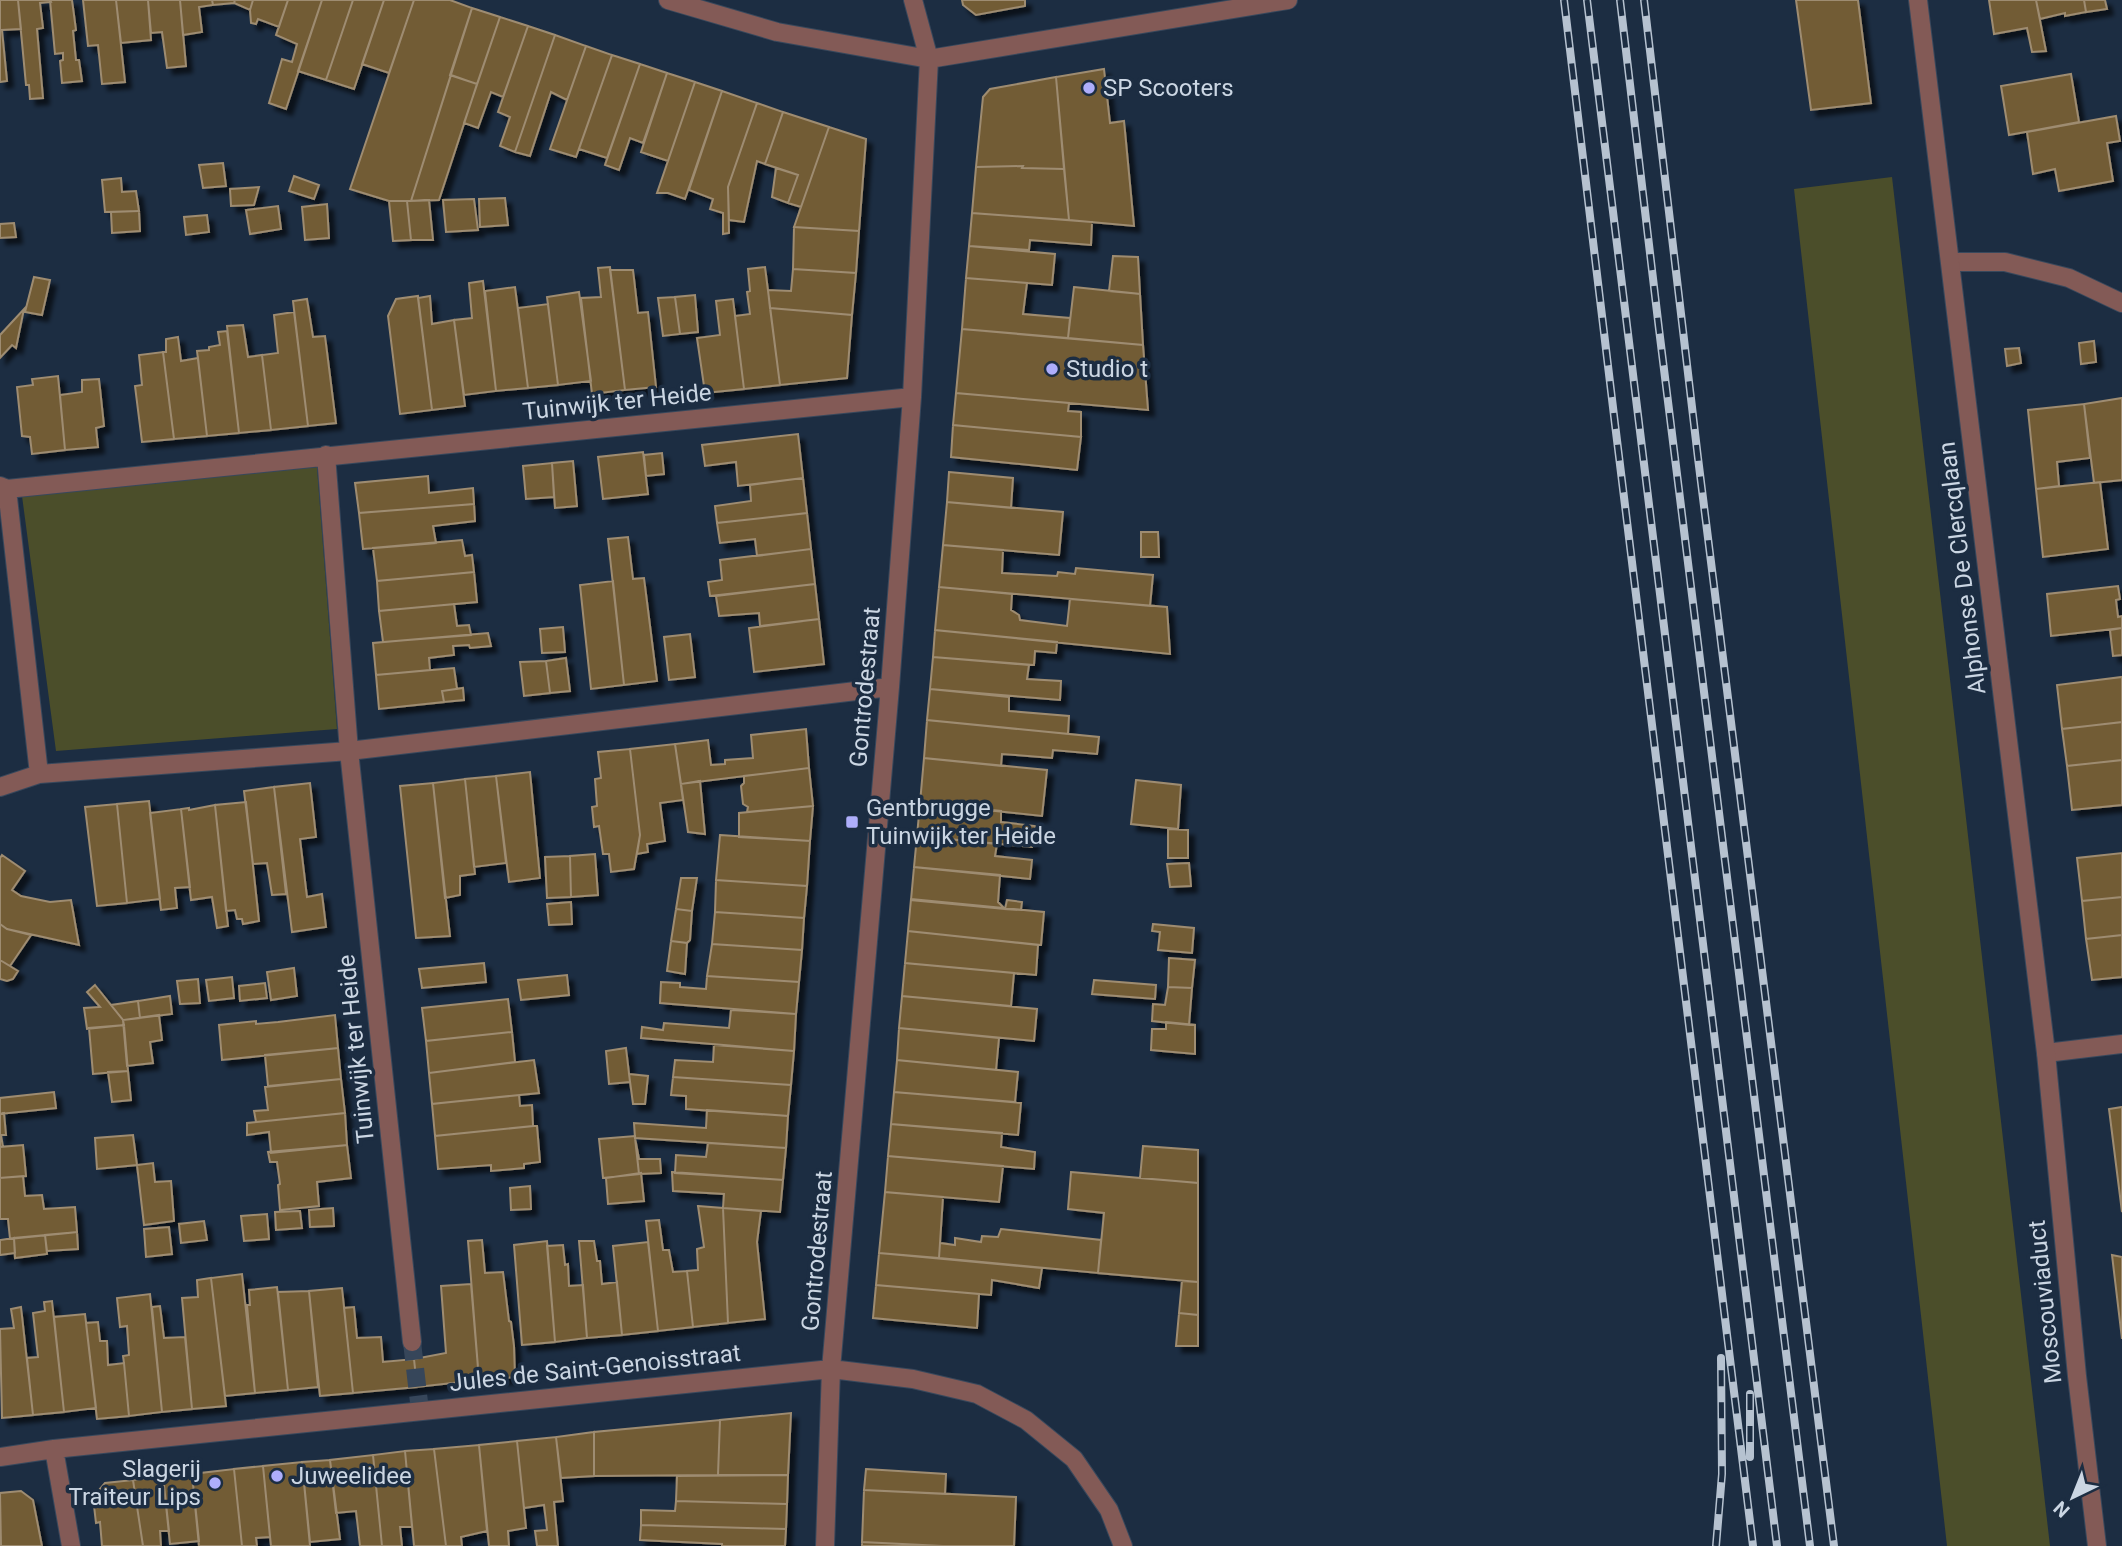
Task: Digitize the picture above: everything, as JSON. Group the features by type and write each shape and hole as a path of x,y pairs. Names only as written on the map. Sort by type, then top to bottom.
{"street":[{"path":"668,0 777,32 929,59 1288,0"},
{"name":"Gontrodestraat","path":"825,1546 831,1369 890,687 912,397 929,59 914,0"},
{"name":"Alphonse De Clercqlaan","path":"1917,0 2046,1053"},
{"path":"1951,262 2005,262 2069,278 2122,303"},
{"name":"Tuinwijk ter Heide","path":"39,774 3,487 912,397"},
{"name":"Tuinwijk ter Heide","path":"326,455 349,751 412,1342"},
{"path":"0,787 39,774 349,751 890,687"},
{"path":"2046,1053 2122,1044"},
{"name":"Moscouviaduct","path":"2046,1053 2077,1376 2097,1546"},
{"name":"Jules de Saint-Genoisstraat","path":"0,1457 54,1449 831,1369 913,1379 977,1394 1026,1420 1074,1459 1109,1510 1123,1546"},
{"path":"54,1449 71,1546"}],"green space":[{"path":"1892,177 2050,1546 1947,1546 1794,189"},
{"path":"317,467 337,729 56,751 22,496"}],"building":[{"path":"0,0 18,0 21,29 2,30 7,81 0,82"},
{"path":"18,0 51,2 40,3 43,28 37,29 43,98 30,99 29,85 26,85"},
{"path":"50,0 72,0 76,60 79,60 82,81 62,83 60,61 63,60 63,53 55,54"},
{"path":"83,0 116,0 125,82 102,84 98,45 88,46"},
{"path":"116,0 148,0 151,40 121,43"},
{"path":"148,0 180,0 186,66 167,68 162,32 151,33"},
{"path":"180,0 212,0 213,5 199,7 202,32 183,35"},
{"path":"212,0 235,0 234,3 213,5"},
{"path":"235,0 253,0 250,10 234,3"},
{"path":"253,0 288,0 279,27 258,19 256,24 251,23 250,10"},
{"path":"288,0 322,0 286,109 269,103 282,59 292,62 297,44 276,35"},
{"path":"322,0 353,0 326,80 298,71"},
{"path":"353,0 384,0 354,89 326,80"},
{"path":"384,0 414,0 389,73 362,64"},
{"path":"414,0 450,0 472,8 411,201 389,201 350,189"},
{"path":"962,0 1025,0 1025,6 976,15 963,5"},
{"path":"1796,0 1858,0 1871,103 1811,110"},
{"path":"1989,0 2036,0 2046,51 2032,52 2027,28 1994,34"},
{"path":"2036,0 2084,0 2086,12 2065,16 2065,13 2040,19"},
{"path":"2084,0 2105,0 2107,9 2086,12"},
{"path":"472,8 500,17 477,84 450,75"},
{"path":"500,17 528,26 503,97 491,92 478,128 464,123"},
{"path":"528,26 555,35 515,152 500,146 510,117 498,112"},
{"path":"555,35 586,46 567,100 551,92 530,156 515,152"},
{"path":"586,46 612,55 576,157 550,149"},
{"path":"612,55 640,64 607,158 579,149"},
{"path":"640,64 667,73 643,143 630,138 619,170 605,165"},
{"path":"1104,69 1110,123 1124,121 1134,226 1069,220 1056,77"},
{"path":"667,73 695,82 668,161 641,152"},
{"path":"2071,74 2079,122 2009,135 2001,86"},
{"path":"451,75 477,84 439,200 411,201"},
{"path":"1056,77 1064,169 976,167 983,97 990,89"},
{"path":"695,82 722,91 685,199 668,193 657,193"},
{"path":"722,91 757,103 728,187 729,233 723,234 723,213 710,209 713,199 689,190"},
{"path":"757,103 783,112 765,164 757,161 744,222 729,220 728,187"},
{"path":"783,112 829,127 801,207 788,203 798,175 765,164"},
{"path":"2116,116 2120,141 2107,143 2113,181 2059,191 2055,169 2033,174 2027,132"},
{"path":"829,127 866,139 859,231 794,227"},
{"path":"223,163 226,186 203,188 199,165"},
{"path":"1023,166 1022,168 1064,169 1069,220 972,213 976,167"},
{"path":"776,168 798,175 788,203 772,197"},
{"path":"294,176 319,185 314,199 289,191"},
{"path":"121,178 122,192 136,191 139,211 105,212 102,180"},
{"path":"259,187 254,205 231,206 230,189"},
{"path":"505,198 508,225 480,227 479,199"},
{"path":"474,199 478,230 446,232 443,200"},
{"path":"429,200 433,240 411,240 407,201"},
{"path":"389,201 407,201 411,240 393,241"},
{"path":"327,204 329,238 305,240 302,207"},
{"path":"278,206 281,229 250,234 246,210"},
{"path":"139,211 140,231 112,233 111,212"},
{"path":"972,213 1092,222 1091,245 1030,240 1029,250 969,246"},
{"path":"207,215 209,232 186,235 184,217"},
{"path":"14,223 16,237 0,238 0,224"},
{"path":"794,227 859,231 856,273 793,269"},
{"path":"969,246 1055,254 1052,285 966,278"},
{"path":"1113,256 1138,257 1140,294 1109,291"},
{"path":"610,267 625,390 592,394 581,298 601,297 598,268"},
{"path":"765,267 780,385 744,389 735,316 750,314 748,269"},
{"path":"793,269 856,273 852,315 770,308 768,290 791,291"},
{"path":"610,270 633,270 638,313 648,312 656,387 625,390"},
{"path":"34,277 50,280 42,315 25,312"},
{"path":"966,278 1027,283 1023,314 1070,318 1068,338 962,329"},
{"path":"483,281 496,391 464,395 454,320 472,318 469,283"},
{"path":"515,287 528,388 496,391 485,291"},
{"path":"1074,287 1140,294 1143,345 1068,338"},
{"path":"579,292 591,381 558,385 547,297"},
{"path":"695,295 698,332 680,334 675,297"},
{"path":"418,296 432,410 400,414 388,316 396,299"},
{"path":"430,296 432,324 454,320 465,406 432,410 418,298"},
{"path":"675,297 680,334 663,336 658,298"},
{"path":"307,299 313,337 325,336 336,423 308,426 293,301"},
{"path":"733,299 744,389 705,393 697,338 720,335 716,301"},
{"path":"548,304 558,385 528,388 518,308"},
{"path":"770,308 852,315 847,378 780,385"},
{"path":"24,309 16,348 12,345 0,358 0,335"},
{"path":"294,312 308,426 271,430 262,355 278,353 274,315"},
{"path":"243,325 248,357 262,355 271,430 239,433 227,326"},
{"name":"Studio t","path":"962,329 1143,345 1148,410 956,393"},
{"path":"227,331 239,433 207,436 197,351 220,345 218,332"},
{"path":"178,337 181,361 198,358 207,436 174,439 163,352 166,352 166,339"},
{"path":"2094,341 2096,362 2081,364 2079,343"},
{"path":"2019,348 2021,363 2007,366 2005,349"},
{"path":"163,352 174,439 142,442 135,386 142,385 139,355"},
{"path":"58,376 65,450 32,454 30,437 22,436 17,387 33,385 32,379"},
{"path":"99,379 104,426 96,428 98,447 65,450 60,395 82,392 82,380"},
{"path":"956,393 1069,403 1068,411 1081,412 1081,437 953,425"},
{"path":"2122,398 2122,480 2094,483 2084,404"},
{"path":"2084,404 2090,458 2057,462 2059,486 2036,489 2028,410"},
{"path":"953,425 1081,437 1077,470 951,457"},
{"path":"798,434 803,478 738,486 736,462 705,466 702,445"},
{"path":"643,452 648,494 603,499 598,457"},
{"path":"662,453 664,474 646,476 644,455"},
{"path":"573,461 577,506 555,508 552,463"},
{"path":"552,463 554,497 526,499 523,466"},
{"path":"949,472 1013,478 1011,508 947,502"},
{"path":"428,476 429,493 473,488 474,504 359,513 355,483"},
{"path":"803,478 807,513 717,523 715,506 751,501 750,485"},
{"path":"2100,482 2108,549 2043,557 2036,489"},
{"path":"947,502 1063,512 1059,555 943,545"},
{"path":"474,504 475,521 433,526 436,543 363,549 359,513"},
{"path":"807,513 811,549 757,556 755,539 720,543 717,523"},
{"path":"1141,532 1158,532 1159,557 1141,557"},
{"path":"628,537 633,579 644,578 657,681 624,685 608,539"},
{"path":"462,540 465,556 472,555 474,572 377,581 373,548"},
{"path":"943,545 1003,550 1002,573 1057,576 1058,572 1075,574 1076,568 1153,575 1150,606 939,587"},
{"path":"811,549 815,584 710,596 708,582 722,580 720,560"},
{"path":"474,572 477,602 379,611 377,581"},
{"path":"613,581 624,685 591,689 580,585"},
{"path":"815,584 819,619 760,626 759,613 719,616 716,596"},
{"path":"2118,586 2120,599 2116,600 2118,617 2122,616 2122,628 2051,636 2047,594"},
{"path":"939,587 1012,594 1011,610 1019,615 1020,620 1067,626 1070,599 1167,607 1170,654 935,630"},
{"path":"454,604 457,626 469,625 471,635 383,642 379,611"},
{"path":"819,619 824,664 754,672 749,628"},
{"path":"563,627 565,652 542,653 540,629"},
{"path":"2122,628 2122,655 2113,656 2110,630"},
{"path":"935,630 1057,642 1056,653 1035,651 1034,665 933,657"},
{"path":"488,633 491,646 453,646 454,655 429,658 430,670 376,675 373,643"},
{"path":"690,634 695,677 669,680 664,637"},
{"path":"933,657 1029,665 1027,679 1061,681 1060,700 930,689"},
{"path":"566,658 570,691 550,693 546,661"},
{"path":"546,661 550,693 524,696 520,662"},
{"path":"454,668 457,689 442,691 444,702 379,709 376,675"},
{"path":"2122,677 2122,722 2062,729 2057,685"},
{"path":"463,688 464,700 444,702 442,691"},
{"path":"930,689 1009,697 1009,711 1069,716 1068,734 927,720"},
{"path":"927,720 1099,737 1097,754 1053,750 1052,758 1002,754 1001,766 924,758"},
{"path":"2122,722 2122,760 2067,766 2062,729"},
{"path":"806,729 809,768 681,784 675,744 708,740 711,765 725,764 725,760 753,758 751,735"},
{"path":"675,744 683,800 660,803 665,841 647,844 648,852 637,854 640,835 630,749"},
{"path":"630,749 640,835 634,869 611,872 609,854 603,854 599,826 594,827 592,807 597,806 595,779 601,778 598,752"},
{"path":"924,758 1047,770 1042,816 920,803"},
{"path":"2122,760 2122,805 2072,810 2067,766"},
{"path":"809,768 813,806 747,812 741,786 744,776"},
{"path":"530,772 540,878 509,882 496,776"},
{"path":"496,776 506,863 474,867 465,779"},
{"path":"465,779 475,874 460,876 460,895 445,898 433,783"},
{"path":"1136,780 1181,785 1178,829 1131,824"},
{"path":"700,781 705,834 688,832 681,784"},
{"path":"310,783 316,837 300,839 307,897 322,894 326,927 292,932 274,787"},
{"path":"433,783 450,936 416,938 400,786"},
{"path":"274,787 286,894 272,895 267,863 253,864 244,791"},
{"path":"149,801 160,899 127,903 117,804"},
{"path":"246,802 259,921 243,924 242,919 237,919 235,910 226,911 215,805"},
{"path":"920,803 1001,811 1001,822 1035,826 1032,847 917,836"},
{"path":"117,804 127,903 97,906 85,807"},
{"path":"215,805 228,926 217,928 212,897 191,900 181,809"},
{"path":"813,806 810,841 739,837 739,813"},
{"path":"181,809 190,887 175,888 177,908 161,910 150,813"},
{"path":"1168,829 1188,830 1188,858 1168,858"},
{"path":"720,835 810,841 807,886 716,880"},
{"path":"917,836 997,844 995,856 1032,860 1030,879 914,867"},
{"path":"2122,853 2122,897 2082,901 2077,858"},
{"path":"595,854 598,895 571,897 570,856"},
{"path":"2,855 25,871 12,890 21,896 50,902 71,900 79,945 7,929 0,924"},
{"path":"570,856 571,897 547,898 545,857"},
{"path":"1189,863 1191,886 1170,887 1167,864"},
{"path":"914,867 1000,875 998,902 1005,909 911,900"},
{"path":"681,878 697,878 692,911 676,909"},
{"path":"716,880 807,886 804,918 715,912"},
{"path":"2122,897 2122,935 2086,939 2082,901"},
{"path":"911,899 1044,912 1041,945 908,931"},
{"path":"1007,900 1022,902 1021,910 1005,909"},
{"path":"571,902 572,924 549,925 547,904"},
{"path":"676,909 692,911 690,940 687,943 671,941"},
{"path":"715,912 804,918 802,950 712,944"},
{"path":"0,924 7,929 31,935 10,966 0,960"},
{"path":"1153,924 1194,928 1192,953 1158,950 1160,932 1152,931"},
{"path":"908,931 1038,945 1036,975 905,963"},
{"path":"2122,935 2122,977 2092,980 2086,939"},
{"path":"671,941 687,943 685,974 667,971"},
{"path":"712,944 802,950 799,982 707,976"},
{"path":"1169,958 1195,960 1192,988 1168,987"},
{"path":"0,960 18,971 13,979 0,979"},
{"path":"484,963 486,982 422,988 419,969"},
{"path":"905,963 1014,973 1011,1006 902,996"},
{"path":"294,968 297,996 271,1000 267,972"},
{"path":"567,975 569,995 521,1000 518,980"},
{"path":"707,976 799,982 796,1014 660,1003 661,982 706,989"},
{"path":"232,977 234,998 209,1001 206,980"},
{"path":"198,979 200,1003 180,1004 177,981"},
{"path":"1094,980 1156,985 1155,999 1092,994"},
{"path":"265,983 267,998 240,1001 239,986"},
{"path":"95,985 123,1020 124,1025 87,1029 84,1008 100,1007 87,992"},
{"path":"1168,987 1192,988 1189,1025 1152,1021 1153,1004 1165,1005"},
{"path":"170,996 172,1014 140,1018 138,1001"},
{"path":"902,996 1037,1009 1034,1041 899,1028"},
{"path":"508,999 512,1032 426,1041 422,1008"},
{"path":"138,1001 140,1018 123,1020 111,1005"},
{"path":"731,1010 796,1014 794,1051 641,1038 642,1027 663,1030 664,1023 729,1028"},
{"path":"159,1015 162,1040 150,1042 153,1063 127,1066 123,1020"},
{"path":"335,1015 338,1048 222,1060 219,1025 256,1021 256,1024"},
{"path":"1166,1022 1195,1025 1195,1054 1151,1050 1152,1029 1166,1029"},
{"path":"124,1025 128,1071 93,1074 89,1028"},
{"path":"899,1028 999,1038 996,1070 897,1060"},
{"path":"512,1032 515,1062 429,1073 426,1041"},
{"path":"714,1045 794,1051 791,1085 673,1077 675,1060 713,1062"},
{"path":"338,1048 341,1079 268,1086 265,1055"},
{"path":"626,1048 630,1082 609,1084 606,1051"},
{"path":"534,1060 539,1093 432,1104 429,1073"},
{"path":"897,1060 1018,1072 1015,1102 894,1092"},
{"path":"128,1071 131,1100 112,1102 108,1072"},
{"path":"629,1074 648,1076 645,1104 633,1104"},
{"path":"673,1077 791,1085 788,1116 686,1109 686,1096 671,1095"},
{"path":"341,1079 345,1113 256,1122 254,1111 268,1110 265,1087"},
{"path":"54,1092 56,1108 0,1114 0,1098"},
{"path":"894,1092 1021,1103 1018,1135 891,1124"},
{"path":"519,1095 520,1106 532,1105 533,1126 435,1136 432,1104"},
{"path":"2122,1107 2122,1212 2109,1109"},
{"path":"707,1110 788,1116 786,1148 635,1138 634,1123 706,1128"},
{"path":"4,1113 6,1135 1,1135 3,1147 0,1147 0,1114"},
{"path":"345,1113 347,1145 271,1153 269,1132 247,1135 247,1123"},
{"path":"891,1124 1002,1133 1001,1147 1035,1152 1034,1169 888,1156"},
{"path":"537,1126 540,1162 524,1164 524,1168 491,1171 491,1165 438,1169 435,1136"},
{"path":"133,1135 137,1165 97,1169 95,1138"},
{"path":"635,1136 639,1174 603,1178 599,1139"},
{"path":"635,1138 639,1159 660,1159 661,1173 639,1174"},
{"path":"708,1143 786,1148 783,1180 675,1173 676,1155 706,1157"},
{"path":"23,1145 26,1176 0,1178 0,1147"},
{"path":"347,1145 351,1178 317,1182 319,1206 280,1210 277,1162 270,1162 268,1152"},
{"path":"1143,1146 1198,1150 1198,1183 1140,1178"},
{"path":"888,1156 1003,1166 999,1202 885,1192"},
{"path":"153,1163 155,1182 171,1181 174,1221 144,1225 137,1165"},
{"path":"672,1172 783,1180 780,1212 723,1208 724,1194 673,1191"},
{"path":"1071,1172 1198,1183 1198,1282 1098,1273 1104,1213 1068,1209"},
{"path":"641,1173 644,1201 608,1204 606,1178"},
{"path":"23,1176 25,1196 42,1195 44,1209 75,1207 77,1232 10,1239 8,1219 0,1219 0,1178"},
{"path":"530,1186 531,1209 511,1210 510,1188"},
{"path":"885,1192 943,1197 939,1258 879,1253"},
{"path":"698,1206 723,1208 728,1323 693,1327 687,1271 698,1270 697,1249 704,1247"},
{"path":"333,1208 334,1226 310,1227 309,1210"},
{"path":"723,1208 761,1211 757,1242 765,1319 728,1323"},
{"path":"300,1211 302,1228 276,1230 275,1212"},
{"path":"267,1214 269,1239 244,1241 241,1216"},
{"path":"659,1220 663,1250 669,1250 673,1272 687,1271 693,1327 658,1331 646,1221"},
{"path":"204,1221 207,1240 181,1243 179,1224"},
{"path":"169,1227 172,1254 146,1257 144,1229"},
{"path":"1001,1229 1101,1240 1098,1273 939,1258 940,1243 955,1245 955,1238 981,1242 982,1236 998,1237"},
{"path":"77,1232 78,1249 47,1251 45,1235"},
{"path":"45,1235 47,1254 15,1258 14,1238"},
{"path":"14,1238 15,1253 0,1255 0,1240"},
{"path":"482,1240 485,1273 503,1272 514,1346 515,1377 479,1380 468,1241"},
{"path":"547,1241 555,1342 522,1345 514,1245"},
{"path":"579,1241 594,1241 597,1261 600,1261 602,1284 617,1282 622,1335 587,1338"},
{"path":"648,1242 658,1331 622,1335 613,1246"},
{"path":"563,1245 565,1265 568,1264 569,1286 583,1285 587,1338 555,1342 547,1246"},
{"path":"879,1253 1042,1268 1039,1288 992,1280 991,1295 876,1285"},
{"path":"2112,1255 2122,1257 2122,1339"},
{"path":"242,1274 255,1393 225,1396 211,1278"},
{"path":"211,1278 226,1406 192,1409 182,1298 198,1297 197,1280"},
{"path":"1182,1281 1198,1282 1198,1315 1179,1313"},
{"path":"471,1284 479,1380 417,1387 414,1359 446,1353 441,1286"},
{"path":"876,1285 979,1294 977,1328 873,1318"},
{"path":"277,1287 288,1390 255,1393 247,1305 250,1305 249,1290"},
{"path":"342,1288 353,1393 320,1396 309,1291"},
{"path":"309,1291 318,1387 288,1390 278,1292"},
{"path":"150,1294 162,1412 129,1416 123,1356 129,1355 127,1326 120,1327 117,1298"},
{"path":"52,1301 64,1412 33,1415 27,1358 38,1357 33,1313 45,1311 44,1302"},
{"path":"160,1306 164,1338 185,1337 192,1409 162,1412 152,1307"},
{"path":"21,1307 33,1415 2,1418 0,1329 14,1328 11,1309"},
{"path":"354,1307 357,1338 381,1337 383,1362 414,1359 417,1387 353,1393 344,1308"},
{"path":"1179,1313 1198,1315 1198,1346 1176,1346"},
{"path":"85,1314 96,1408 64,1412 54,1317"},
{"path":"98,1322 100,1341 107,1341 108,1365 124,1363 129,1416 97,1419 86,1323"},
{"path":"791,1413 788,1475 718,1475 720,1420"},
{"path":"720,1420 718,1475 594,1476 594,1432"},
{"path":"594,1432 594,1476 561,1478 556,1437"},
{"path":"556,1437 563,1501 554,1502 558,1546 537,1546 535,1531 547,1530 544,1505 524,1508 517,1441"},
{"path":"517,1441 526,1528 508,1531 509,1546 489,1546 479,1445"},
{"path":"479,1445 487,1531 461,1537 462,1546 446,1546 434,1449"},
{"path":"434,1449 446,1546 414,1546 405,1451"},
{"path":"405,1451 412,1527 400,1527 402,1546 382,1546 373,1455"},
{"path":"373,1455 382,1546 360,1546 356,1511 336,1513 330,1460"},
{"path":"330,1460 340,1539 310,1542 302,1462"},
{"path":"302,1462 310,1546 271,1546 263,1466"},
{"path":"263,1466 270,1537 256,1538 257,1546 242,1546 234,1469"},
{"path":"234,1469 242,1546 199,1546 192,1474"},
{"path":"866,1469 946,1474 945,1494 864,1490"},
{"path":"192,1474 199,1541 170,1544 163,1476"},
{"path":"788,1475 787,1504 676,1501 677,1476"},
{"path":"163,1476 169,1531 160,1531 161,1546 143,1546 133,1480"},
{"path":"133,1480 143,1546 102,1546 100,1522 96,1523 93,1497 105,1483"},
{"path":"864,1490 1016,1497 1014,1546 862,1542"},
{"path":"21,1491 33,1500 42,1546 1,1546 0,1493"},
{"path":"676,1501 787,1504 786,1529 641,1525 641,1510 675,1511"},
{"path":"641,1525 786,1529 785,1546 722,1546 640,1540"},
{"path":"862,1542 943,1546 862,1546"}],"tunnel":[{"path":"412,1342 420,1411"}],"railway":[{"path":"1564,0 1753,1546"},
{"path":"1587,0 1777,1546"},
{"path":"1620,0 1810,1546"},
{"path":"1644,0 1698,458 1834,1546"},
{"path":"1716,1546 1722,1474 1721,1358"},
{"path":"1750,1394 1750,1457"}],"place":[{"name":"SP Scooters","path":"1089,88"},
{"name":"Studio t","path":"1052,369"},
{"name":"Gentbrugge Tuinwijk ter Heide","path":"852,822"},
{"name":"Juweelidee","path":"277,1476"},
{"name":"Slagerij Traiteur Lips","path":"215,1483"}]}
